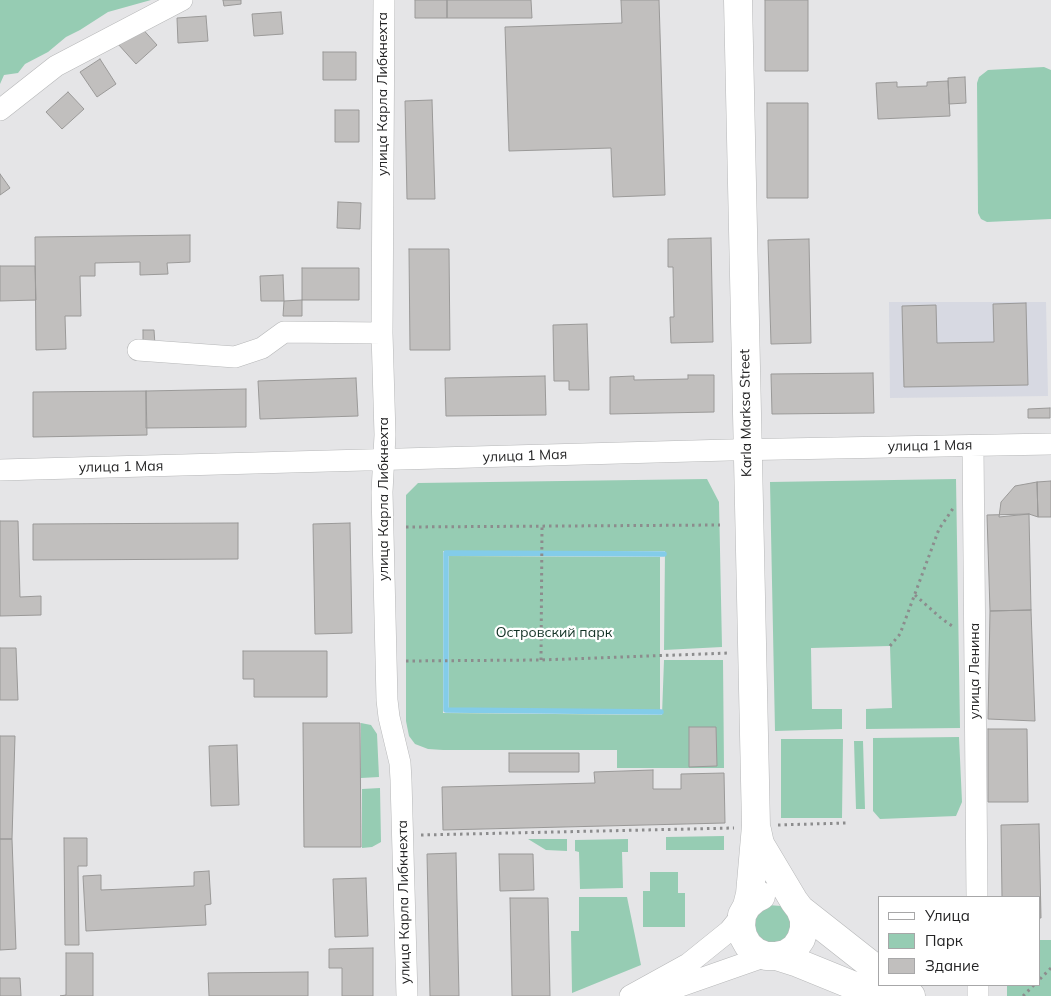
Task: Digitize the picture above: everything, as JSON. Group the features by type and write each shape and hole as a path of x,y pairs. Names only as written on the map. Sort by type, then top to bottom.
{"main road":[{"name":"Karla Marksa Street","path":"738,0 756,826"},
{"path":"756,826 760,844 797,905 804,924 801,939 795,948 786,954 771,956"},
{"path":"756,826 750,894 741,926 745,940 756,952 798,963 879,996"},
{"path":"745,911 754,899 764,894 774,893 785,896 878,970"},
{"path":"898,986 911,996"}],"street":[{"path":"0,110 56,66 182,0"},
{"name":"улица Карла Либкнехта","path":"384,0 382,333 385,434 382,502 387,700 400,763 407,996"},
{"path":"138,350 235,357 262,348 284,332 382,333"},
{"name":"улица 1 Мая","path":"0,470 747,450 1051,444"},
{"name":"улица Ленина","path":"973,446 977,896"},
{"path":"630,996 688,964 729,931 745,911"},
{"path":"647,996 771,956"}],"path":[{"path":"890,646 900,634 939,528 956,504"},
{"path":"406,527 720,526"},
{"path":"541,660 542,527"},
{"path":"915,595 959,632"},
{"path":"406,661 541,660 732,653"},
{"path":"403,836 724,829 847,823"},
{"path":"1041,978 1051,968"},
{"path":"1023,996 1033,986"}],"shaded area":[{"path":"889,302 1046,302 1048,396 890,398"}],"green space":[{"path":"0,0 151,0 108,12 66,37 48,52 25,64 18,73 4,75 0,84"},
{"path":"1044,67 1051,70 1051,219 987,222 981,219 978,213 977,83 979,77 988,70"},
{"path":"707,479 719,502 722,647 664,650 665,551 443,551 443,713 662,715 664,660 723,660 724,768 617,768 617,750 443,750 428,749 415,744 409,736 406,721 406,495 418,483"},
{"path":"956,479 960,728 866,729 866,709 892,708 890,646 811,648 812,709 842,709 842,729 775,731 770,482"},
{"name":"Островский парк","path":"449,556 660,557 660,710 449,710"},
{"path":"361,723 371,725 377,734 379,777 361,778"},
{"path":"959,737 962,802 956,816 880,819 873,811 873,738"},
{"path":"781,739 843,739 842,818 781,818"},
{"path":"854,741 863,741 865,809 856,809"},
{"path":"380,788 381,842 372,847 362,848 362,789"},
{"path":"724,836 724,850 666,850 666,837"},
{"path":"528,839 567,839 567,851 546,850"},
{"path":"628,839 628,852 622,852 623,888 580,889 579,852 575,851 575,840"},
{"path":"650,872 678,872 678,893 685,893 685,927 643,927 643,891 650,891"},
{"path":"579,897 627,897 641,965 572,993 571,931 579,931"},
{"path":"768,905 781,906 791,915 791,935 774,945 756,937 753,918"},
{"path":"1041,940 1051,940 1051,996 1007,996 1007,986 1041,986"}],"building":[{"path":"223,0 241,0 241,4 224,6"},
{"path":"415,0 447,0 447,18 415,18"},
{"path":"447,0 531,0 532,18 447,18"},
{"path":"621,0 659,0 665,195 613,197 611,148 509,151 505,27 622,23"},
{"path":"765,0 808,0 808,71 765,71"},
{"path":"281,12 283,34 254,36 252,14"},
{"path":"206,16 208,41 178,43 177,18"},
{"path":"139,25 157,45 136,64 118,44"},
{"path":"323,52 356,52 356,80 323,80"},
{"path":"100,59 116,84 97,97 80,72"},
{"path":"965,77 966,103 949,104 948,78"},
{"path":"948,81 950,116 878,119 876,83 897,82 897,87 927,86 927,82"},
{"path":"68,92 84,109 62,129 46,112"},
{"path":"432,100 435,199 407,199 405,101"},
{"path":"767,103 808,103 808,198 767,198"},
{"path":"335,110 359,110 359,142 335,142"},
{"path":"0,174 10,188 0,195"},
{"path":"338,202 361,203 360,229 337,228"},
{"path":"190,235 190,262 167,263 168,274 140,275 140,262 95,263 95,276 80,276 81,316 65,316 66,349 36,350 35,237"},
{"path":"711,238 713,342 671,343 670,317 674,317 673,267 668,267 668,239"},
{"path":"809,239 811,343 771,344 768,240"},
{"path":"409,249 449,249 450,350 410,350"},
{"path":"0,266 35,266 36,300 0,301"},
{"path":"302,268 359,268 359,300 302,300"},
{"path":"283,275 284,301 261,301 260,276"},
{"path":"302,300 302,316 283,316 284,301"},
{"path":"1026,303 1028,385 904,387 902,306 936,305 937,343 994,342 993,304"},
{"path":"587,324 589,390 569,390 569,381 554,381 553,325"},
{"path":"143,330 154,330 155,345 143,345"},
{"path":"873,373 874,413 772,414 771,374"},
{"path":"688,375 714,375 714,412 610,414 610,377 634,376 634,380 688,379"},
{"path":"545,376 546,415 446,416 445,378"},
{"path":"356,378 358,416 260,419 258,381"},
{"path":"246,389 246,427 146,428 146,391"},
{"path":"146,391 147,435 33,437 33,392"},
{"path":"1050,408 1050,418 1028,418 1028,409"},
{"path":"1051,481 1051,517 1038,517 1037,482"},
{"path":"1037,482 1038,517 1029,514 999,517 1001,502 1015,486"},
{"path":"1029,514 1031,610 990,611 987,515"},
{"path":"0,521 18,521 20,597 41,596 41,615 0,616"},
{"path":"238,523 238,559 33,560 33,524"},
{"path":"350,523 352,633 315,634 313,524"},
{"path":"1031,610 1035,721 988,719 990,611"},
{"path":"0,648 16,648 18,700 0,700"},
{"path":"243,651 327,651 327,697 254,697 254,679 243,679"},
{"path":"303,723 360,723 361,847 304,847"},
{"path":"689,727 716,727 717,766 689,767"},
{"path":"988,729 1027,729 1028,802 988,802"},
{"path":"0,736 15,736 12,839 0,839"},
{"path":"237,745 239,805 211,806 209,746"},
{"path":"509,753 579,753 579,772 509,772"},
{"path":"653,770 653,789 681,789 681,774 724,773 725,823 443,830 442,787 595,783 594,772"},
{"path":"1039,824 1041,896 1002,896 1001,825"},
{"path":"64,838 87,838 87,866 78,866 79,945 65,945"},
{"path":"0,839 12,839 16,949 0,950"},
{"path":"456,853 459,996 430,996 427,854"},
{"path":"499,854 533,854 534,890 500,891"},
{"path":"209,871 211,904 205,905 206,925 86,931 83,876 101,875 101,890 194,886 194,872"},
{"path":"366,878 368,936 335,937 333,879"},
{"path":"510,898 548,898 550,996 512,996"},
{"path":"373,948 373,996 342,996 342,968 329,968 329,949"},
{"path":"66,953 93,953 93,996 60,996 66,995"},
{"path":"308,972 308,996 209,996 208,973"},
{"path":"0,978 20,978 21,996 0,996"}],"waterway":[{"path":"661,712 446,710 446,553 664,554"}]}
